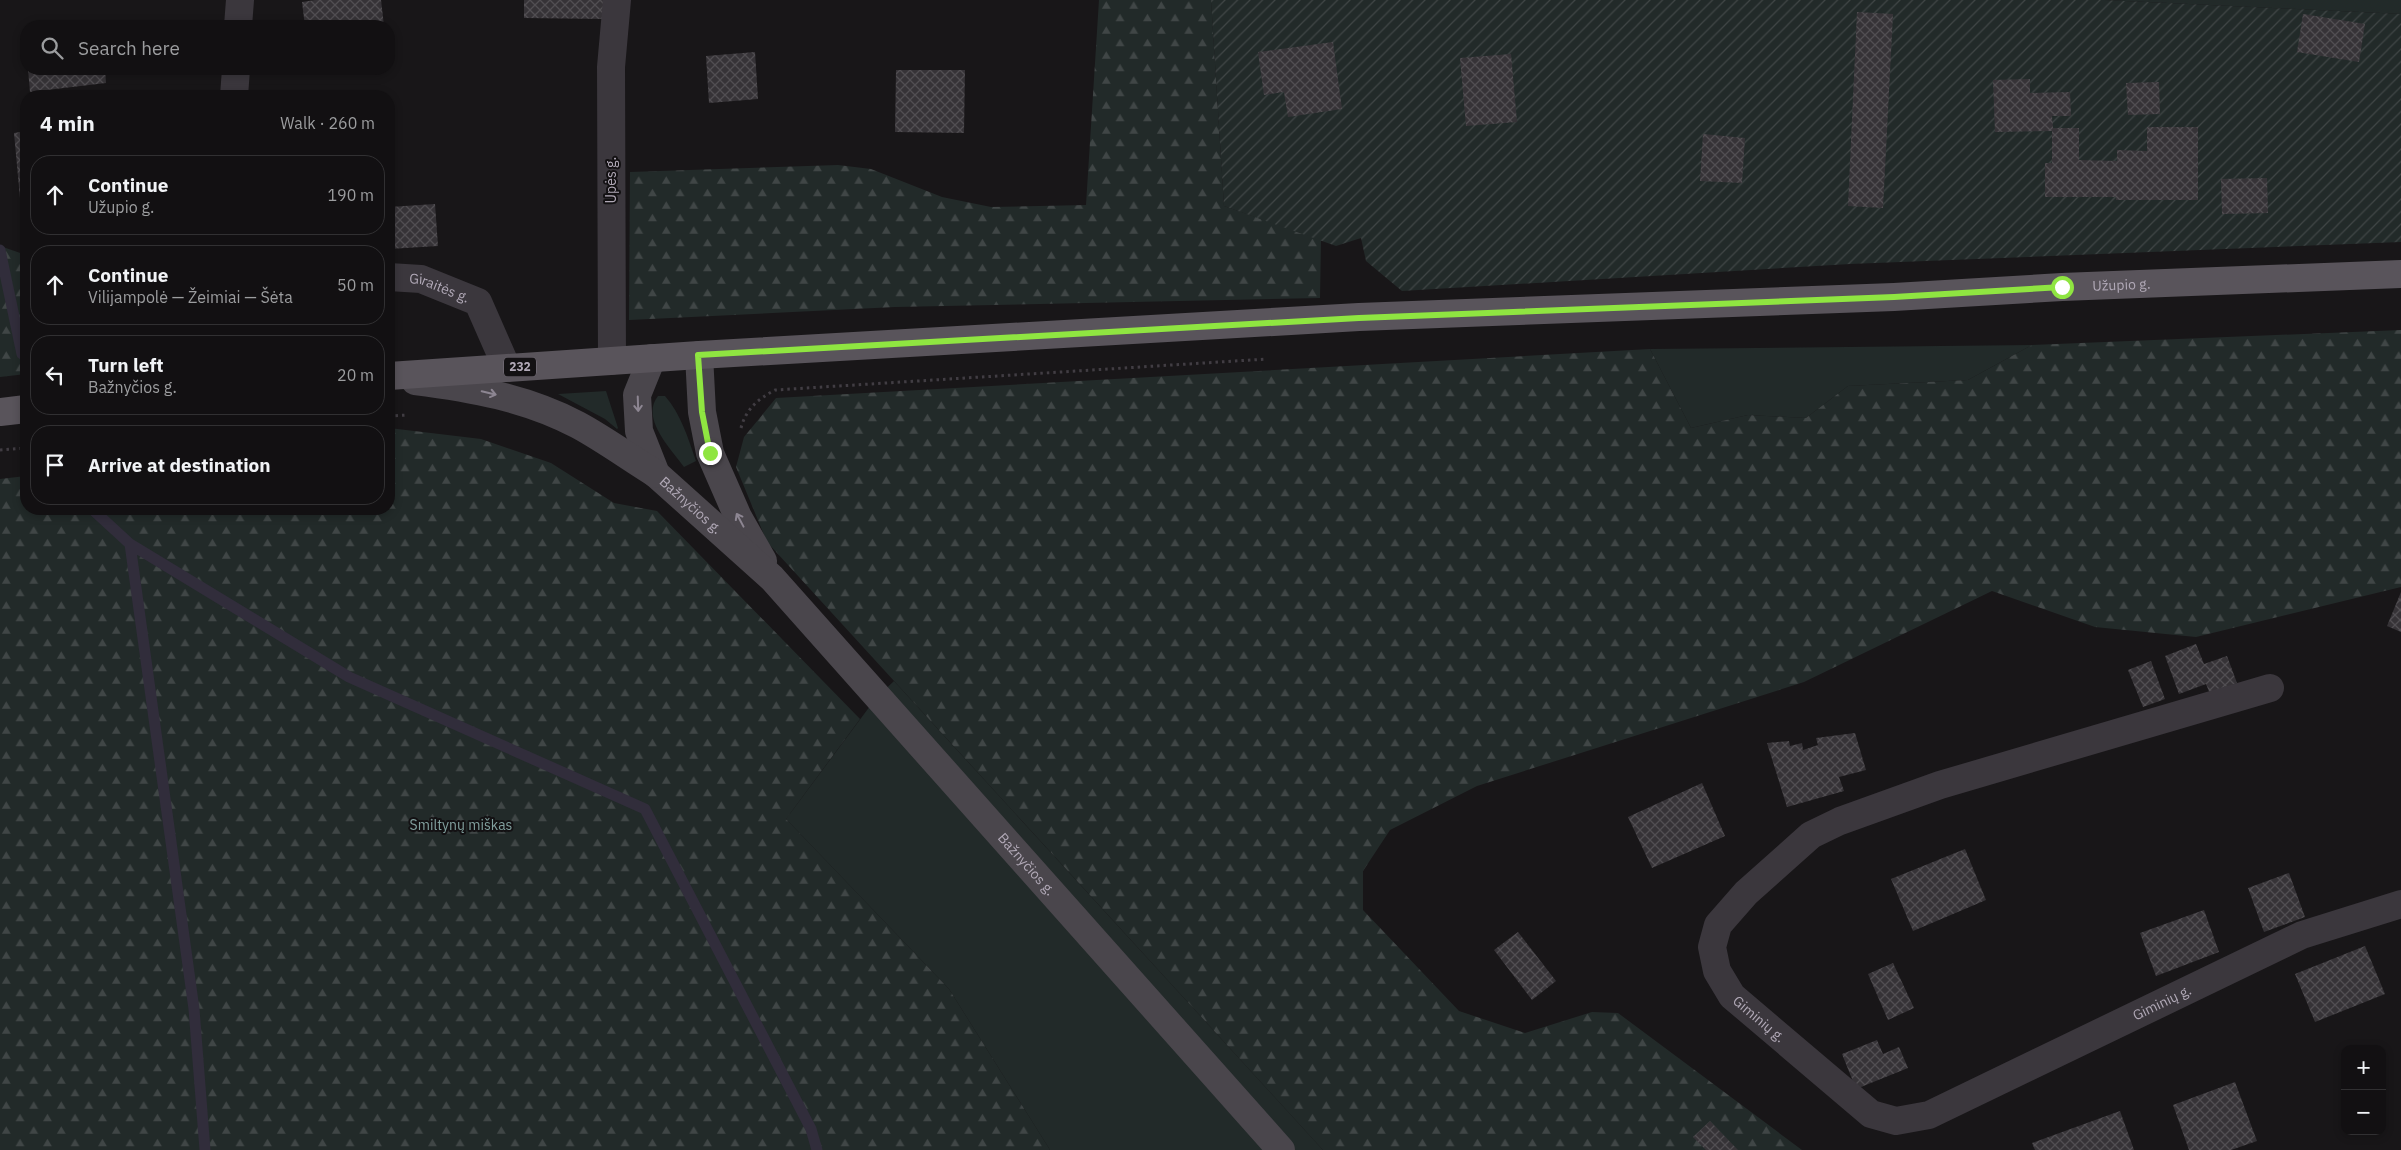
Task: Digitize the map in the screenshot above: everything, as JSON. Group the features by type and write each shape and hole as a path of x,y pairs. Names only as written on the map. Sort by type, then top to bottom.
{"main road":[{"name":"Užupio g.","path":"698,355 1359,318 1894,297 2062,287 2401,274"},
{"name":"232","path":"395,377 698,355"},
{"name":"Bažnyčios g.","path":"698,355 702,412 710,453 738,517 772,578"},
{"name":"Bažnyčios g.","path":"652,358 637,395 639,431 656,474 772,578 1281,1150"},
{"path":"395,378 460,387 518,400 577,424 656,474"},
{"path":"0,412 20,410"}],"street":[{"path":"238,20 240,0"},
{"name":"Upės g.","path":"612,361 611,67 617,0"},
{"path":"234,90 236,75"},
{"name":"Giraitės g.","path":"395,277 421,279 478,302 507,368"},
{"name":"Giminių g.","path":"2270,688 1940,785 1840,820 1811,835 1746,893 1718,925 1712,947 1717,971 1732,996 1871,1114 1896,1121 1929,1115 2302,935 2401,904"}],"path":[{"path":"714,462 738,441 744,418 756,400 775,390 1274,358"},
{"path":"395,416 417,414"},
{"path":"0,450 20,448"}],"green space":[{"path":"1099,0 1211,0 1224,206 1321,240 1320,298 895,307 629,320 630,172 838,165 871,169 942,197 991,207 1086,205"},
{"path":"1211,0 2104,0 2401,14 2401,242 1850,264 1402,291 1366,261 1361,238 1336,246 1224,206"},
{"path":"2104,0 2401,0 2401,14"},
{"path":"0,246 20,253 20,375 0,377"},
{"path":"2401,330 2401,587 2196,637 2095,627 1992,591 1804,682 1477,786 1390,830 1363,871 1363,910 1459,1011 1525,1033 1592,1012 1618,1013 1802,1150 1323,1150 767,542 736,467 744,437 776,398 1650,349 1691,428 1748,415 1806,418 1848,386 1968,380 2032,345"},
{"path":"2032,345 1968,380 1848,386 1806,418 1748,415 1691,428 1650,349"},
{"path":"606,391 617,429 605,419 558,394"},
{"path":"658,396 665,396 671,403 687,435 696,461 684,467 659,433 655,423 653,405"},
{"name":"Smiltynų miškas","path":"395,429 481,439 551,463 614,503 657,511 860,719 786,819 949,989 1050,1150 0,1150 0,479 20,477 20,515 395,515"},
{"path":"894,681 1323,1150 1050,1150 949,989 786,819 876,698"}],"building":[{"path":"315,0 381,0 383,20 304,20 302,2"},
{"path":"524,0 607,0 607,19 524,18"},
{"path":"1857,12 1893,14 1883,208 1848,206"},
{"path":"2303,14 2365,24 2359,62 2297,52"},
{"path":"1333,42 1342,109 1288,117 1284,92 1264,95 1258,52"},
{"path":"755,52 758,99 709,103 706,56"},
{"path":"1511,54 1517,122 1466,126 1460,58"},
{"path":"896,70 965,70 964,133 895,132"},
{"path":"29,75 105,75 106,83 47,90 30,90"},
{"path":"2030,79 2030,93 2070,92 2071,116 2052,116 2053,128 2079,128 2079,160 2117,161 2117,150 2147,151 2147,127 2198,127 2198,200 2116,200 2116,197 2045,197 2045,163 2052,163 2052,131 1995,132 1993,80"},
{"path":"2159,82 2160,114 2128,115 2126,83"},
{"path":"20,132 20,198 14,133"},
{"path":"1703,134 1745,138 1742,183 1700,181"},
{"path":"2267,178 2268,213 2222,214 2221,179"},
{"path":"435,204 438,246 395,249 395,207"},
{"path":"2401,592 2401,632 2387,626"},
{"path":"2196,644 2204,664 2227,656 2237,683 2210,694 2206,684 2179,694 2165,656"},
{"path":"2151,661 2165,699 2143,707 2128,670"},
{"path":"1855,733 1866,770 1839,777 1844,791 1787,807 1767,743 1789,741 1790,746 1802,743 1803,750 1818,745 1816,738"},
{"path":"1702,783 1725,836 1652,868 1628,817"},
{"path":"1965,849 1986,900 1913,931 1891,879"},
{"path":"2289,873 2305,917 2264,932 2248,888"},
{"path":"2204,910 2219,952 2156,976 2140,933"},
{"path":"1518,932 1556,981 1532,1000 1494,950"},
{"path":"2365,946 2385,994 2315,1022 2295,974"},
{"path":"1893,963 1914,1008 1888,1020 1868,974"},
{"path":"1877,1040 1883,1054 1899,1047 1908,1068 1856,1089 1842,1054"},
{"path":"2235,1082 2257,1141 2231,1150 2189,1150 2173,1105"},
{"path":"2120,1111 2134,1150 2035,1150 2032,1143"},
{"path":"1710,1121 1738,1150 1706,1150 1693,1137"}],"waterway":[{"path":"0,250 20,345"},
{"path":"99,515 130,544 349,677 645,809 811,1129 817,1150"},
{"path":"130,544 194,1009 205,1150"}],"route":[{"path":"710,453 702,412 698,355 1359,318 1894,297 2062,287"}]}
